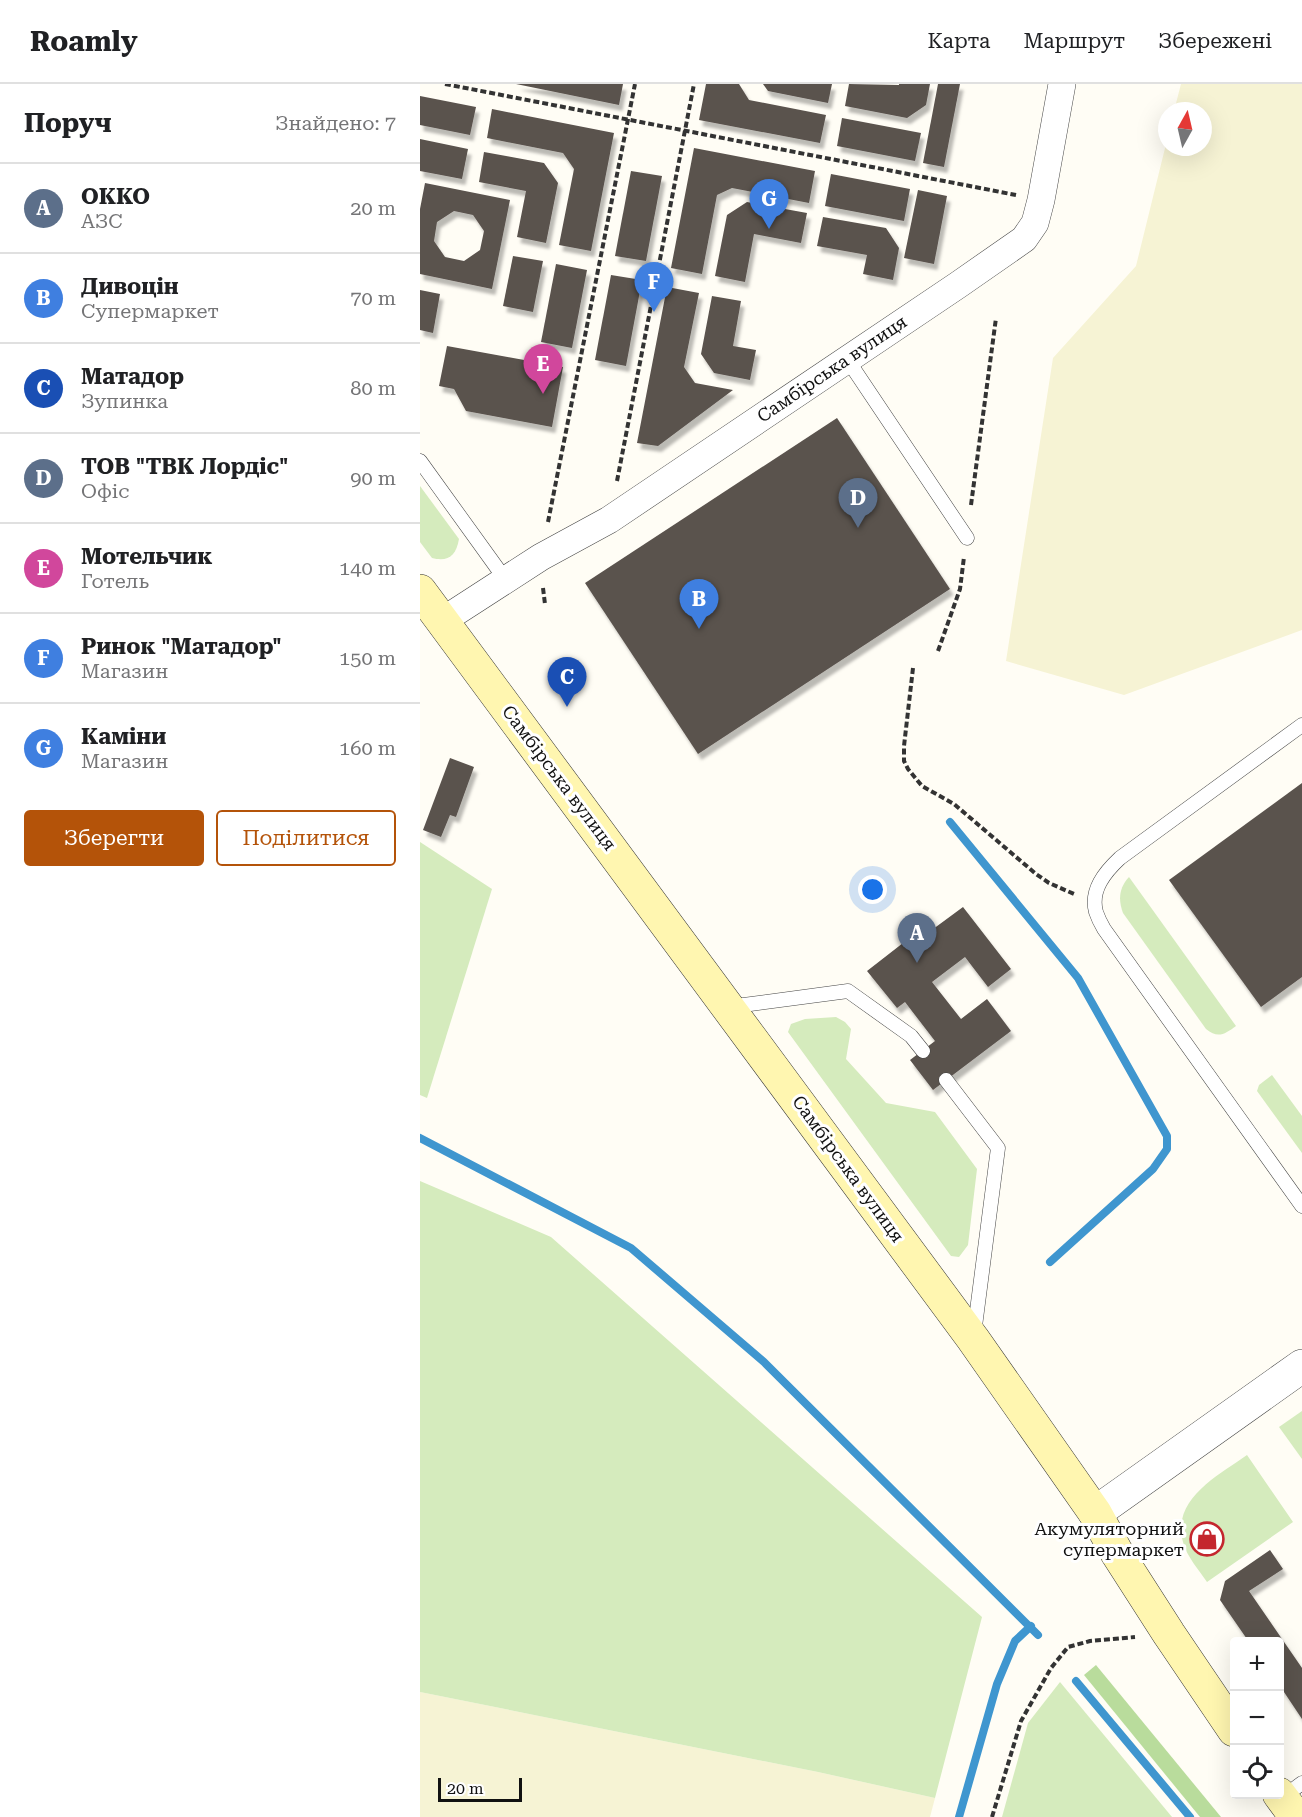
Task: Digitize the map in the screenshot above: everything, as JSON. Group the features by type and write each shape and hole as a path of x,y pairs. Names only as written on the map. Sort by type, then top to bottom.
{"main road":[{"name":"Самбірська вулиця","path":"420,591 973,1339 1095,1513 1169,1634 1230,1724"}],"street":[{"name":"Самбірська вулиця","path":"442,621 541,557 609,520 1024,239 1035,224 1041,200 1062,84"},
{"path":"1095,1513 1302,1366"}],"lane":[{"path":"847,359 967,538"},
{"path":"420,461 505,579"},
{"path":"1302,725 1120,858 1106,870 1095,896 1096,911 1104,929 1302,1206"},
{"path":"728,1007 848,991 911,1036 923,1051"},
{"path":"946,1080 998,1148 973,1339"}],"path":[{"path":"445,84 1041,200"},
{"path":"544,604 541,557 635,84"},
{"path":"609,520 694,84"},
{"path":"938,651 960,589 996,318"},
{"path":"913,668 904,746 904,761 908,770 922,786 954,804 1036,874 1049,883 1081,898 1096,911"},
{"path":"992,1817 1021,1721 1051,1668 1068,1647 1090,1641 1169,1634"}],"shaded area":[{"path":"1181,84 1302,84 1302,630 1124,695 1006,661 1053,358 1136,266 1163,156 1212,156 1212,102 1176,102"},
{"path":"420,1692 818,1772 935,1798 930,1817 420,1817"}],"green space":[{"path":"420,486 459,539 456,550 447,558 432,558 420,542"},
{"path":"420,842 492,889 427,1098 420,1095"},
{"path":"1129,877 1236,1026 1232,1029 1218,1035 1206,1029 1123,913 1120,894"},
{"path":"836,1017 851,1029 846,1059 886,1103 935,1112 977,1169 968,1245 959,1257 951,1256 788,1032 791,1024 805,1019"},
{"path":"1272,1075 1302,1116 1302,1153 1257,1091 1259,1085"},
{"path":"420,1181 551,1237 982,1617 935,1798 818,1772 420,1692"},
{"path":"1302,1411 1302,1459 1279,1427"},
{"path":"1247,1455 1293,1522 1207,1582 1190,1558 1183,1542 1181,1527 1184,1513 1200,1490"},
{"path":"1096,1665 1221,1817 1200,1817 1084,1675"},
{"path":"1060,1682 1172,1817 1002,1817 1028,1723"}],"building":[{"path":"516,84 623,84 619,105"},
{"path":"706,84 739,84 749,100 826,115 820,143 699,120"},
{"path":"763,84 832,84 828,103 768,91"},
{"path":"849,84 930,84 926,105 907,118 845,106"},
{"path":"938,84 960,84 944,167 923,163"},
{"path":"420,96 476,107 470,135 420,125"},
{"path":"492,109 614,133 591,251 559,245 574,169 563,153 487,138"},
{"path":"842,118 921,133 915,161 837,146"},
{"path":"420,139 468,149 462,179 420,171"},
{"path":"694,148 815,171 809,203 732,188 717,195 702,274 671,268"},
{"path":"484,152 544,163 558,183 546,243 517,237 526,191 479,182"},
{"path":"631,171 662,176 646,261 615,256"},
{"path":"831,174 910,189 904,221 825,206"},
{"path":"425,183 510,200 492,289 420,274 420,209","holes":["454,211 473,215 484,231 480,250 464,261 445,257 434,241 437,222"]},
{"path":"918,190 947,196 934,264 904,258"},
{"path":"747,202 807,213 801,243 754,234 745,282 715,276 727,215"},
{"path":"823,217 886,228 899,248 893,280 863,274 867,255 817,246"},
{"path":"513,256 543,261 533,312 503,306"},
{"path":"556,264 587,270 572,348 541,342"},
{"path":"611,275 642,280 626,366 595,360"},
{"path":"667,287 699,293 684,367 695,383 733,390 658,446 637,443"},
{"path":"420,290 440,294 433,333 420,330"},
{"path":"712,296 741,301 733,346 756,350 750,380 714,373 701,354"},
{"path":"447,346 563,367 552,427 466,411 454,389 439,386"},
{"path":"837,418 950,589 698,754 585,583"},
{"path":"450,758 474,767 456,817 450,815 441,837 423,830"},
{"path":"1302,783 1302,977 1261,1007 1169,880"},
{"path":"963,907 1011,969 988,987 965,957 932,982 961,1019 987,999 1011,1031 933,1090 910,1060 935,1041 905,1002 897,1008 867,971 921,929 925,935"},
{"path":"1270,1550 1283,1569 1249,1591 1281,1637 1246,1637 1220,1600 1225,1581"},
{"path":"1284,1642 1302,1668 1302,1719 1284,1692"}],"waterway":[{"path":"950,822 1078,978 1167,1136 1167,1149 1153,1169 1050,1262"},
{"path":"420,1138 631,1248 764,1362 1038,1635"},
{"path":"959,1817 997,1684 1015,1641 1031,1626"},
{"path":"1076,1681 1190,1817"}],"place":[{"name":"Каміни","path":"769,229"},
{"name":"Ринок \"Матадор\"","path":"654,312"},
{"name":"Мотельчик","path":"543,394"},
{"name":"ТОВ \"ТВК Лордіс\"","path":"858,528"},
{"name":"Дивоцін","path":"699,629"},
{"name":"Матадор","path":"567,707"},
{"name":"ОККО","path":"917,963"},
{"name":"Акумуляторний супермаркет","path":"1207,1539"}]}
